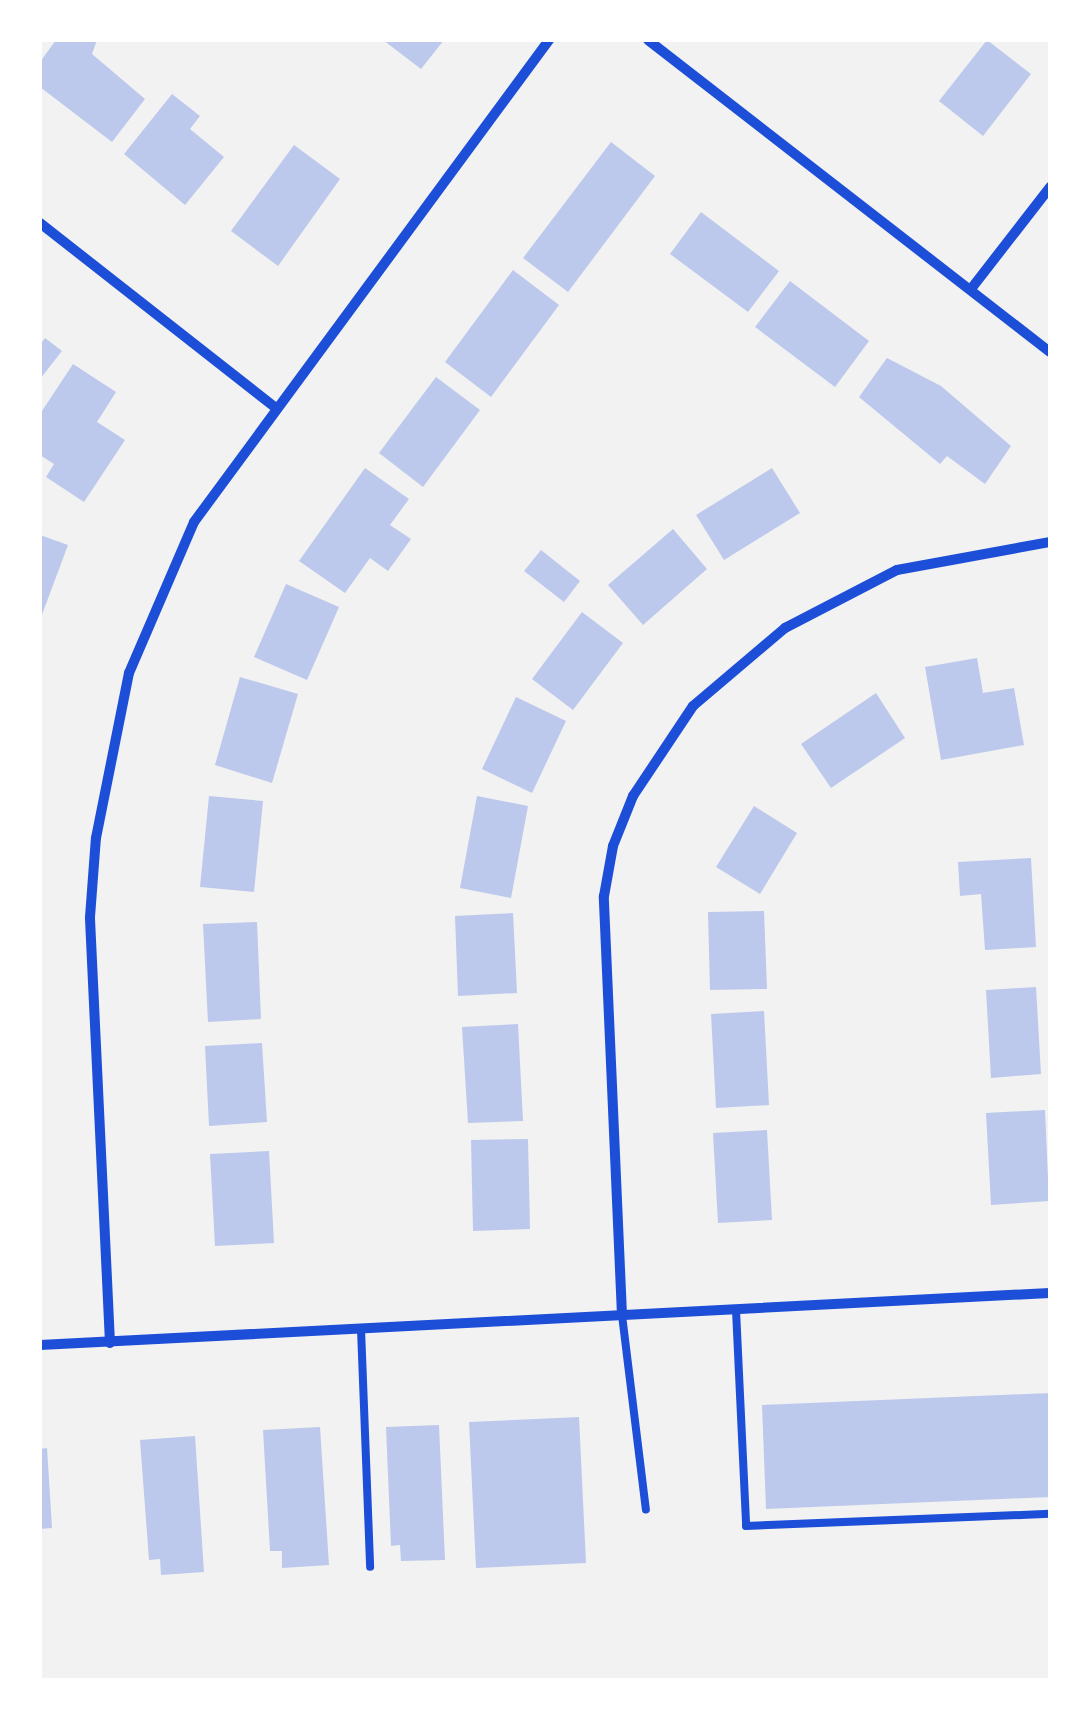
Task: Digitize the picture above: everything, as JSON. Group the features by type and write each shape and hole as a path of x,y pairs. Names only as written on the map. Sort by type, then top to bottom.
{"street":[{"path":"110,1343 90,917 112,746 156,601 194,522 549,40"},
{"path":"648,40 1050,352"},
{"path":"971,289 1050,186"},
{"path":"40,223 276,406"},
{"path":"622,1316 604,896 613,846 633,796 693,706 799,619 897,570 1050,542"},
{"path":"40,1345 1050,1293"}],"lane":[{"path":"736,1310 746,1526 1050,1514"},
{"path":"622,1316 646,1510"},
{"path":"361,1329 370,1567"}],"building":[{"path":"56,40 97,40 92,54 145,99 112,142 40,87 40,62"},
{"path":"383,40 444,40 421,69"},
{"path":"987,40 1031,74 983,136 939,101"},
{"path":"172,94 200,116 190,129 224,157 185,205 124,154"},
{"path":"611,142 655,176 568,292 523,258"},
{"path":"294,145 340,179 278,266 231,231"},
{"path":"701,212 779,271 748,312 670,254"},
{"path":"513,270 559,305 491,397 445,362"},
{"path":"790,281 869,341 835,387 755,327"},
{"path":"45,338 62,351 40,379 40,345"},
{"path":"887,358 941,386 1011,446 985,484 947,456 940,464 859,397"},
{"path":"73,364 116,392 97,422 125,440 84,502 46,477 54,464 40,455 40,414"},
{"path":"436,377 480,410 423,487 379,453"},
{"path":"365,468 409,499 390,525 411,539 388,571 370,558 345,593 299,561"},
{"path":"772,468 800,513 724,560 696,515"},
{"path":"673,529 707,569 643,625 608,585"},
{"path":"40,535 68,545 40,620"},
{"path":"541,550 580,581 564,602 524,571"},
{"path":"286,584 339,607 307,680 254,657"},
{"path":"582,612 623,643 573,710 532,679"},
{"path":"977,658 983,693 1014,688 1024,745 941,760 925,667"},
{"path":"240,677 298,694 272,783 215,765"},
{"path":"876,693 905,738 831,788 801,744"},
{"path":"516,697 566,721 532,793 482,769"},
{"path":"209,796 263,801 254,892 200,887"},
{"path":"477,796 528,806 511,898 460,888"},
{"path":"754,806 797,833 760,894 716,867"},
{"path":"1031,858 1036,947 985,950 981,894 960,896 958,862"},
{"path":"764,911 767,989 710,990 708,912"},
{"path":"513,913 517,993 458,996 455,916"},
{"path":"257,922 261,1019 208,1022 203,924"},
{"path":"1036,987 1041,1074 991,1078 986,990"},
{"path":"764,1011 769,1105 716,1108 711,1014"},
{"path":"518,1024 523,1121 468,1123 462,1027"},
{"path":"262,1043 267,1122 209,1126 205,1046"},
{"path":"1045,1110 1049,1201 991,1205 986,1113"},
{"path":"767,1130 772,1220 718,1223 713,1133"},
{"path":"528,1139 530,1229 473,1231 471,1140"},
{"path":"269,1151 274,1243 215,1246 210,1154"},
{"path":"1050,1393 1050,1497 766,1509 762,1405"},
{"path":"579,1417 586,1563 476,1568 469,1422"},
{"path":"439,1425 445,1560 401,1561 400,1545 391,1546 386,1427"},
{"path":"320,1427 329,1565 282,1568 282,1551 270,1551 263,1430"},
{"path":"195,1436 204,1572 161,1575 160,1559 149,1560 140,1440"},
{"path":"47,1448 52,1528 40,1529 40,1449"}]}
